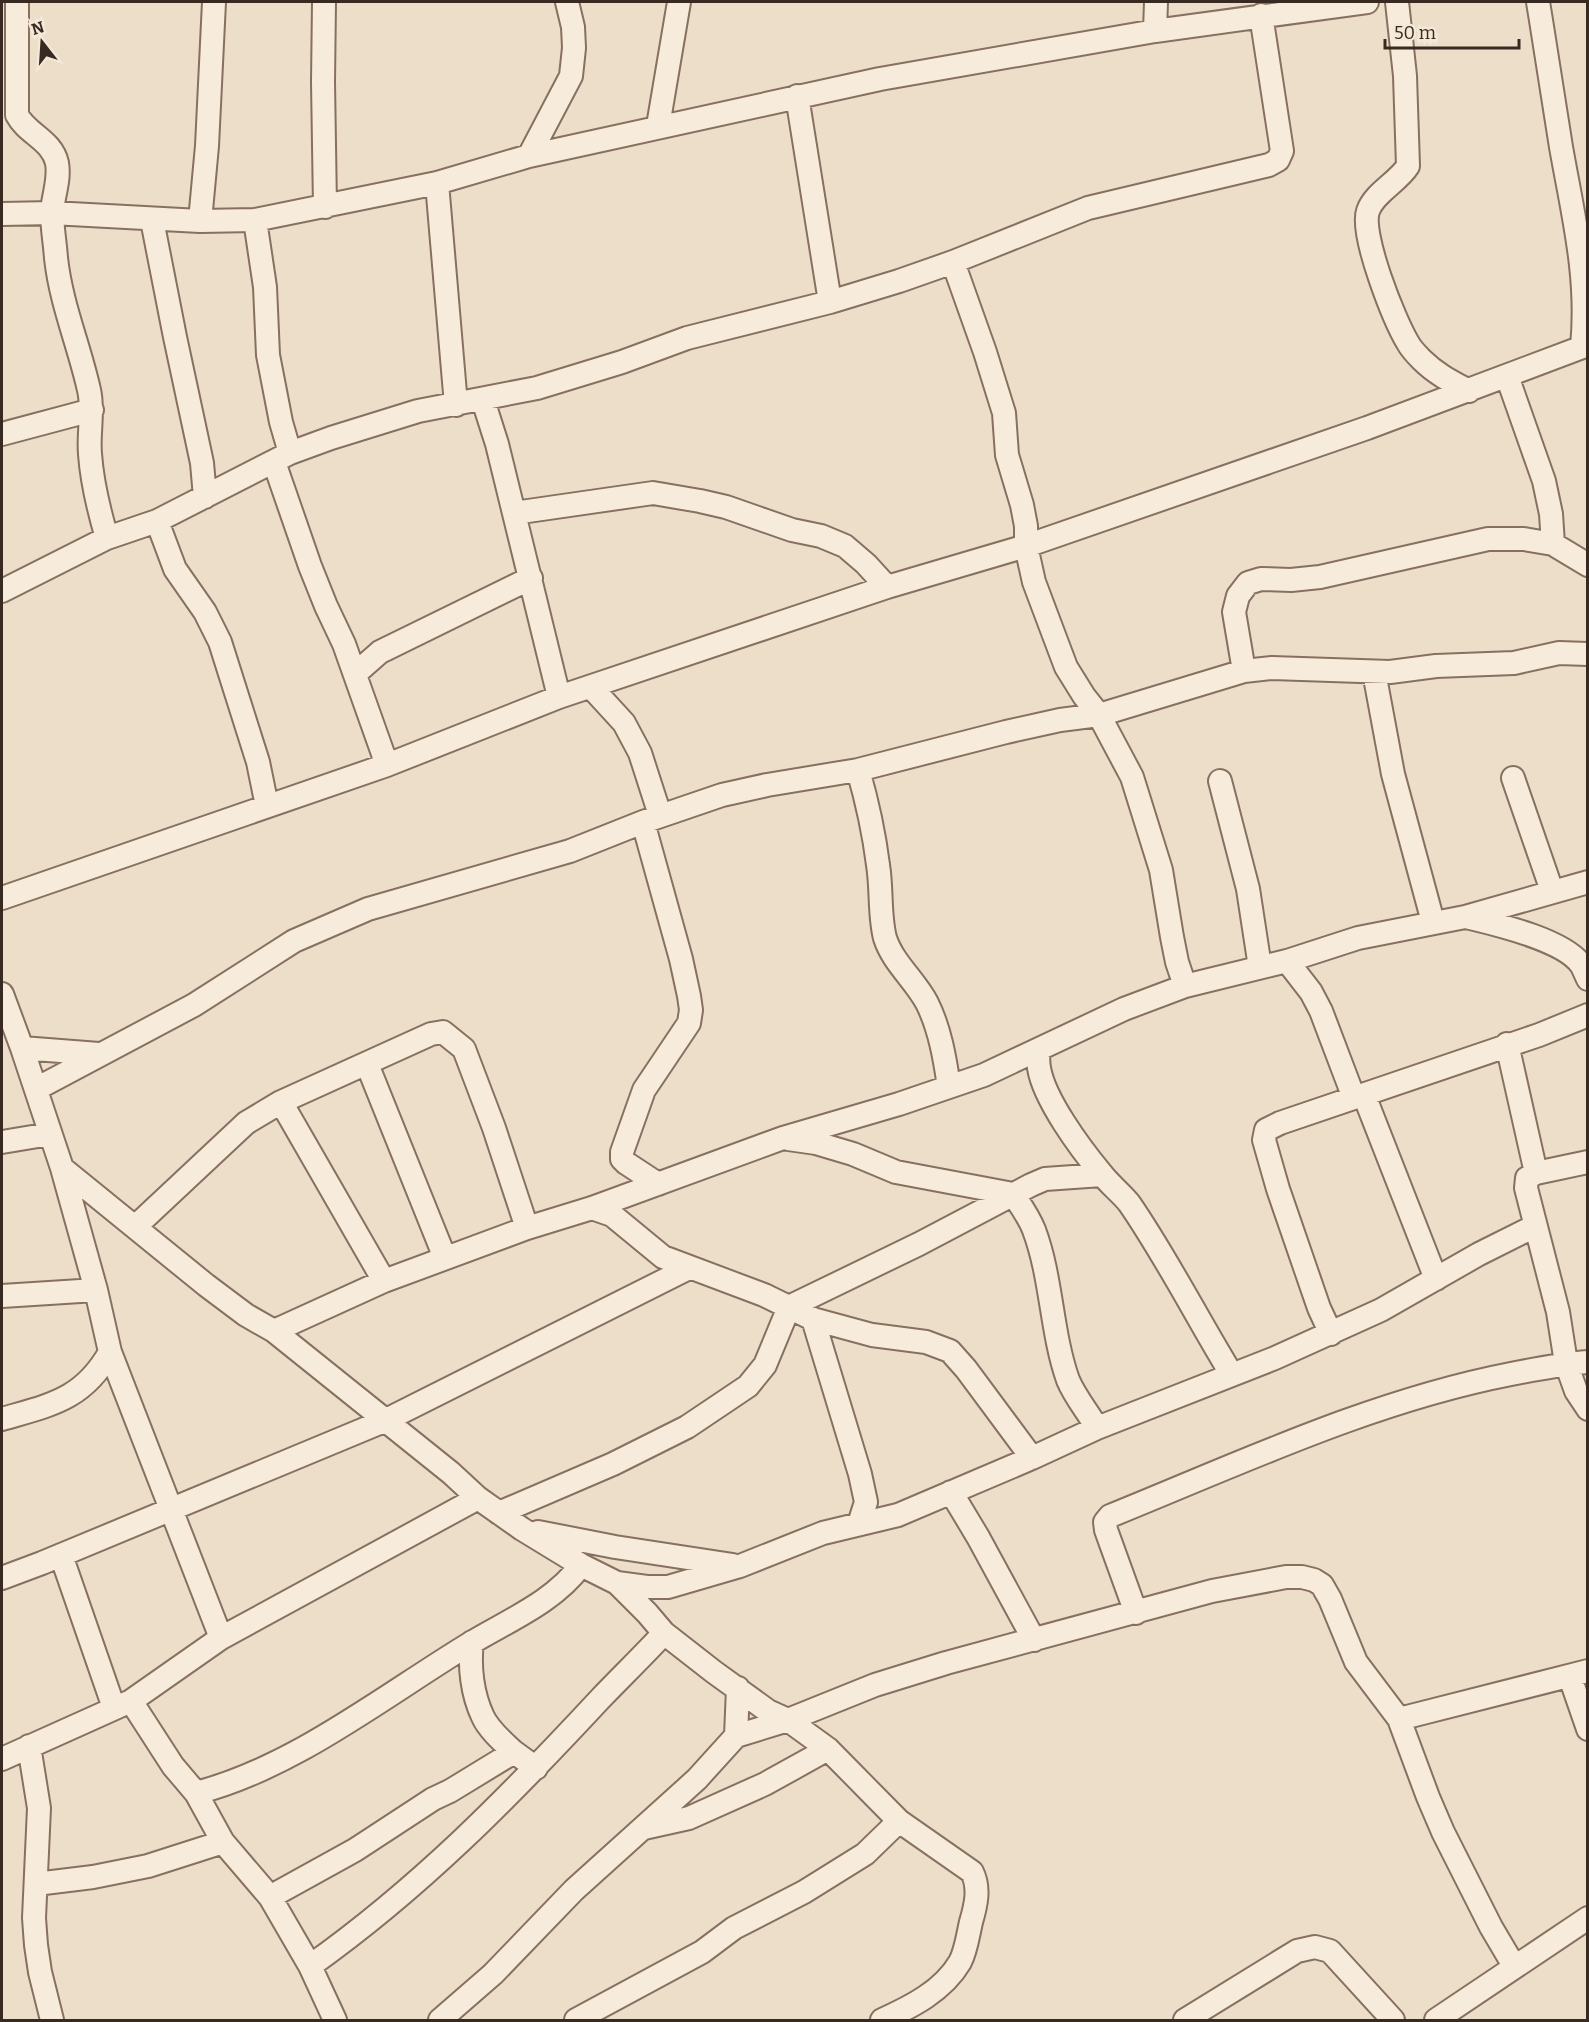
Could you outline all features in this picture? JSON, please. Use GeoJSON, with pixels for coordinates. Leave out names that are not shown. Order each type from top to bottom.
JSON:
{"type":"FeatureCollection","features":[{"type":"Feature","properties":{"kind":"street"},"geometry":{"type":"LineString","coordinates":[[17,2],[17,115],[22,124],[52,150],[57,163],[58,180],[52,213],[56,258],[63,304],[89,391],[92,410],[90,453],[97,500],[107,538]]}},
{"type":"Feature","properties":{"kind":"street"},"geometry":{"type":"LineString","coordinates":[[200,221],[207,146],[214,2]]}},
{"type":"Feature","properties":{"kind":"street"},"geometry":{"type":"LineString","coordinates":[[324,2],[322,82],[325,207]]}},
{"type":"Feature","properties":{"kind":"street"},"geometry":{"type":"LineString","coordinates":[[529,156],[571,76],[573,27],[567,2]]}},
{"type":"Feature","properties":{"kind":"street"},"geometry":{"type":"LineString","coordinates":[[658,126],[679,2]]}},
{"type":"Feature","properties":{"kind":"street"},"geometry":{"type":"LineString","coordinates":[[1155,31],[1156,2]]}},
{"type":"Feature","properties":{"kind":"street"},"geometry":{"type":"LineString","coordinates":[[2,214],[52,213],[152,220],[255,220],[437,183],[529,156],[797,96],[968,63],[1155,31],[1367,2]]}},
{"type":"Feature","properties":{"kind":"street"},"geometry":{"type":"LineString","coordinates":[[1397,2],[1405,76],[1408,166],[1401,177],[1378,196],[1368,210],[1367,224],[1391,309],[1408,344],[1436,373],[1469,391]]}},
{"type":"Feature","properties":{"kind":"street"},"geometry":{"type":"LineString","coordinates":[[2,898],[387,765],[559,698],[887,587],[1026,546],[1469,391],[1585,346],[1579,235],[1538,2]]}},
{"type":"Feature","properties":{"kind":"street"},"geometry":{"type":"LineString","coordinates":[[2,591],[107,538],[157,521],[282,458],[373,424],[418,411],[537,388],[622,362],[687,338],[830,302],[953,262],[1088,207],[1257,169],[1278,160],[1282,151],[1261,15]]}},
{"type":"Feature","properties":{"kind":"street"},"geometry":{"type":"LineString","coordinates":[[797,96],[830,302]]}},
{"type":"Feature","properties":{"kind":"street"},"geometry":{"type":"LineString","coordinates":[[437,183],[456,405]]}},
{"type":"Feature","properties":{"kind":"street"},"geometry":{"type":"LineString","coordinates":[[152,220],[176,346],[201,455],[205,497]]}},
{"type":"Feature","properties":{"kind":"street"},"geometry":{"type":"LineString","coordinates":[[255,220],[265,287],[270,364],[280,422],[282,458],[326,606],[344,644],[387,765]]}},
{"type":"Feature","properties":{"kind":"street"},"geometry":{"type":"LineString","coordinates":[[953,262],[1004,412],[1007,455],[1022,506],[1026,526],[1026,546],[1034,582],[1066,667],[1099,715],[1132,777],[1154,843],[1166,895],[1177,962],[1185,986]]}},
{"type":"Feature","properties":{"kind":"street"},"geometry":{"type":"LineString","coordinates":[[1507,376],[1544,481],[1551,514],[1553,544]]}},
{"type":"Feature","properties":{"kind":"street"},"geometry":{"type":"LineString","coordinates":[[483,400],[497,444],[559,698]]}},
{"type":"Feature","properties":{"kind":"street"},"geometry":{"type":"LineString","coordinates":[[2,435],[92,410]]}},
{"type":"Feature","properties":{"kind":"street"},"geometry":{"type":"LineString","coordinates":[[514,513],[653,493],[700,501],[726,507],[792,530],[821,536],[845,546],[887,587]]}},
{"type":"Feature","properties":{"kind":"street"},"geometry":{"type":"LineString","coordinates":[[157,521],[175,569],[205,612],[220,642],[258,762],[267,806]]}},
{"type":"Feature","properties":{"kind":"street"},"geometry":{"type":"LineString","coordinates":[[1244,671],[1234,612],[1238,596],[1248,583],[1262,579],[1291,580],[1320,577],[1488,539],[1524,539],[1553,544],[1587,565]]}},
{"type":"Feature","properties":{"kind":"street"},"geometry":{"type":"LineString","coordinates":[[355,674],[380,652],[531,578]]}},
{"type":"Feature","properties":{"kind":"street"},"geometry":{"type":"LineString","coordinates":[[36,1089],[99,1054],[149,1031],[294,941],[354,914],[570,851],[651,818],[741,790],[858,770],[1006,732],[1060,720],[1099,715],[1244,671],[1272,668],[1374,672],[1448,665],[1514,663],[1559,653],[1587,654]]}},
{"type":"Feature","properties":{"kind":"street"},"geometry":{"type":"LineString","coordinates":[[1374,672],[1393,774],[1433,922]]}},
{"type":"Feature","properties":{"kind":"street"},"geometry":{"type":"LineString","coordinates":[[591,687],[624,723],[640,753],[651,818],[691,1010],[689,1023],[644,1090],[622,1152],[622,1159],[626,1163],[658,1184]]}},
{"type":"Feature","properties":{"kind":"street"},"geometry":{"type":"LineString","coordinates":[[858,770],[878,864],[883,929],[886,940],[895,959],[927,1003],[936,1024],[949,1088]]}},
{"type":"Feature","properties":{"kind":"street"},"geometry":{"type":"LineString","coordinates":[[1513,778],[1552,891]]}},
{"type":"Feature","properties":{"kind":"street"},"geometry":{"type":"LineString","coordinates":[[1220,781],[1248,889],[1260,967]]}},
{"type":"Feature","properties":{"kind":"street"},"geometry":{"type":"LineString","coordinates":[[274,1331],[384,1281],[527,1227],[592,1208],[783,1138],[949,1088],[991,1072],[1124,1009],[1185,986],[1287,961],[1358,938],[1465,917],[1587,882]]}},
{"type":"Feature","properties":{"kind":"street"},"geometry":{"type":"LineString","coordinates":[[1465,917],[1501,925],[1544,940],[1564,951],[1581,965],[1587,980]]}},
{"type":"Feature","properties":{"kind":"street"},"geometry":{"type":"LineString","coordinates":[[1287,961],[1311,992],[1321,1011],[1436,1279]]}},
{"type":"Feature","properties":{"kind":"street"},"geometry":{"type":"LineString","coordinates":[[2,994],[62,1168],[96,1290],[110,1352],[220,1638]]}},
{"type":"Feature","properties":{"kind":"street"},"geometry":{"type":"LineString","coordinates":[[1331,1334],[1308,1279],[1264,1140],[1266,1131],[1280,1123],[1539,1035],[1587,1016]]}},
{"type":"Feature","properties":{"kind":"street"},"geometry":{"type":"LineString","coordinates":[[136,1227],[246,1123],[281,1102],[431,1034],[443,1032],[464,1049],[495,1128],[527,1227]]}},
{"type":"Feature","properties":{"kind":"street"},"geometry":{"type":"LineString","coordinates":[[1507,1044],[1536,1173]]}},
{"type":"Feature","properties":{"kind":"street"},"geometry":{"type":"LineString","coordinates":[[22,1048],[99,1054]]}},
{"type":"Feature","properties":{"kind":"street"},"geometry":{"type":"LineString","coordinates":[[1039,1050],[1038,1067],[1043,1084],[1069,1132],[1102,1175],[1128,1203],[1183,1290],[1232,1375]]}},
{"type":"Feature","properties":{"kind":"street"},"geometry":{"type":"LineString","coordinates":[[367,1064],[445,1258]]}},
{"type":"Feature","properties":{"kind":"street"},"geometry":{"type":"LineString","coordinates":[[281,1102],[384,1281]]}},
{"type":"Feature","properties":{"kind":"street"},"geometry":{"type":"LineString","coordinates":[[2,1142],[50,1134]]}},
{"type":"Feature","properties":{"kind":"street"},"geometry":{"type":"LineString","coordinates":[[783,1138],[816,1143],[853,1154],[896,1172],[1012,1194],[1034,1229],[1069,1381],[1097,1428]]}},
{"type":"Feature","properties":{"kind":"street"},"geometry":{"type":"LineString","coordinates":[[1587,1162],[1536,1173],[1527,1178],[1526,1188],[1558,1312],[1577,1362],[1576,1391],[1587,1409]]}},
{"type":"Feature","properties":{"kind":"street"},"geometry":{"type":"LineString","coordinates":[[62,1168],[229,1303],[274,1331],[350,1391],[384,1421],[451,1473],[478,1498],[522,1529],[581,1565],[617,1583],[664,1633],[768,1711],[788,1720],[828,1749],[899,1821],[972,1872],[977,1890],[961,1961],[943,1984],[910,2007],[882,2020]]}},
{"type":"Feature","properties":{"kind":"street"},"geometry":{"type":"LineString","coordinates":[[499,1513],[613,1464],[676,1432],[748,1386],[765,1365],[789,1307],[1046,1179],[1102,1175]]}},
{"type":"Feature","properties":{"kind":"street"},"geometry":{"type":"LineString","coordinates":[[592,1208],[612,1215],[663,1257],[764,1295],[813,1319],[872,1335],[926,1342],[950,1351],[1032,1458]]}},
{"type":"Feature","properties":{"kind":"street"},"geometry":{"type":"LineString","coordinates":[[617,1583],[668,1587],[740,1566],[823,1533],[898,1515],[1097,1428],[1331,1334],[1381,1311],[1535,1226]]}},
{"type":"Feature","properties":{"kind":"street"},"geometry":{"type":"LineString","coordinates":[[2,1578],[384,1421],[689,1268]]}},
{"type":"Feature","properties":{"kind":"street"},"geometry":{"type":"LineString","coordinates":[[2,1296],[96,1290]]}},
{"type":"Feature","properties":{"kind":"street"},"geometry":{"type":"LineString","coordinates":[[813,1319],[860,1474],[866,1502],[859,1524]]}},
{"type":"Feature","properties":{"kind":"street"},"geometry":{"type":"LineString","coordinates":[[2,1419],[72,1395],[102,1367],[110,1352]]}},
{"type":"Feature","properties":{"kind":"street"},"geometry":{"type":"LineString","coordinates":[[1136,1613],[1106,1530],[1105,1522],[1110,1516],[1329,1427],[1392,1406],[1460,1384],[1577,1362]]}},
{"type":"Feature","properties":{"kind":"street"},"geometry":{"type":"LineString","coordinates":[[951,1492],[1034,1640]]}},
{"type":"Feature","properties":{"kind":"street"},"geometry":{"type":"LineString","coordinates":[[2,1759],[123,1704],[220,1638],[478,1498]]}},
{"type":"Feature","properties":{"kind":"street"},"geometry":{"type":"LineString","coordinates":[[522,1529],[740,1566]]}},
{"type":"Feature","properties":{"kind":"street"},"geometry":{"type":"LineString","coordinates":[[61,1555],[123,1704],[196,1792],[223,1842],[270,1897],[310,1966],[334,2020]]}},
{"type":"Feature","properties":{"kind":"street"},"geometry":{"type":"LineString","coordinates":[[196,1792],[233,1782],[277,1763],[312,1743],[548,1597],[570,1580],[581,1565]]}},
{"type":"Feature","properties":{"kind":"street"},"geometry":{"type":"LineString","coordinates":[[440,2020],[493,1974],[574,1890],[710,1766],[736,1736],[788,1720],[899,1677],[1191,1597],[1286,1577],[1302,1577],[1322,1585],[1356,1662],[1399,1719],[1443,1832],[1491,1927],[1514,1966]]}},
{"type":"Feature","properties":{"kind":"street"},"geometry":{"type":"LineString","coordinates":[[310,1966],[403,1895],[480,1825],[664,1633]]}},
{"type":"Feature","properties":{"kind":"street"},"geometry":{"type":"LineString","coordinates":[[472,1642],[471,1676],[483,1717],[502,1742],[536,1768]]}},
{"type":"Feature","properties":{"kind":"street"},"geometry":{"type":"LineString","coordinates":[[1399,1719],[1579,1674],[1587,1729]]}},
{"type":"Feature","properties":{"kind":"street"},"geometry":{"type":"LineString","coordinates":[[736,1736],[738,1688]]}},
{"type":"Feature","properties":{"kind":"street"},"geometry":{"type":"LineString","coordinates":[[29,1746],[39,1808],[34,1918],[36,1945],[52,2020]]}},
{"type":"Feature","properties":{"kind":"street"},"geometry":{"type":"LineString","coordinates":[[644,1828],[689,1818],[765,1784],[828,1749]]}},
{"type":"Feature","properties":{"kind":"street"},"geometry":{"type":"LineString","coordinates":[[270,1897],[355,1850],[433,1798],[450,1791],[514,1752]]}},
{"type":"Feature","properties":{"kind":"street"},"geometry":{"type":"LineString","coordinates":[[576,2020],[702,1952],[734,1928],[814,1885],[865,1854],[899,1821]]}},
{"type":"Feature","properties":{"kind":"street"},"geometry":{"type":"LineString","coordinates":[[36,1884],[93,1877],[148,1866],[223,1842]]}},
{"type":"Feature","properties":{"kind":"street"},"geometry":{"type":"LineString","coordinates":[[1436,2020],[1587,1918]]}},
{"type":"Feature","properties":{"kind":"street"},"geometry":{"type":"LineString","coordinates":[[1185,2020],[1297,1950],[1315,1947],[1330,1951],[1393,2020]]}}]}
